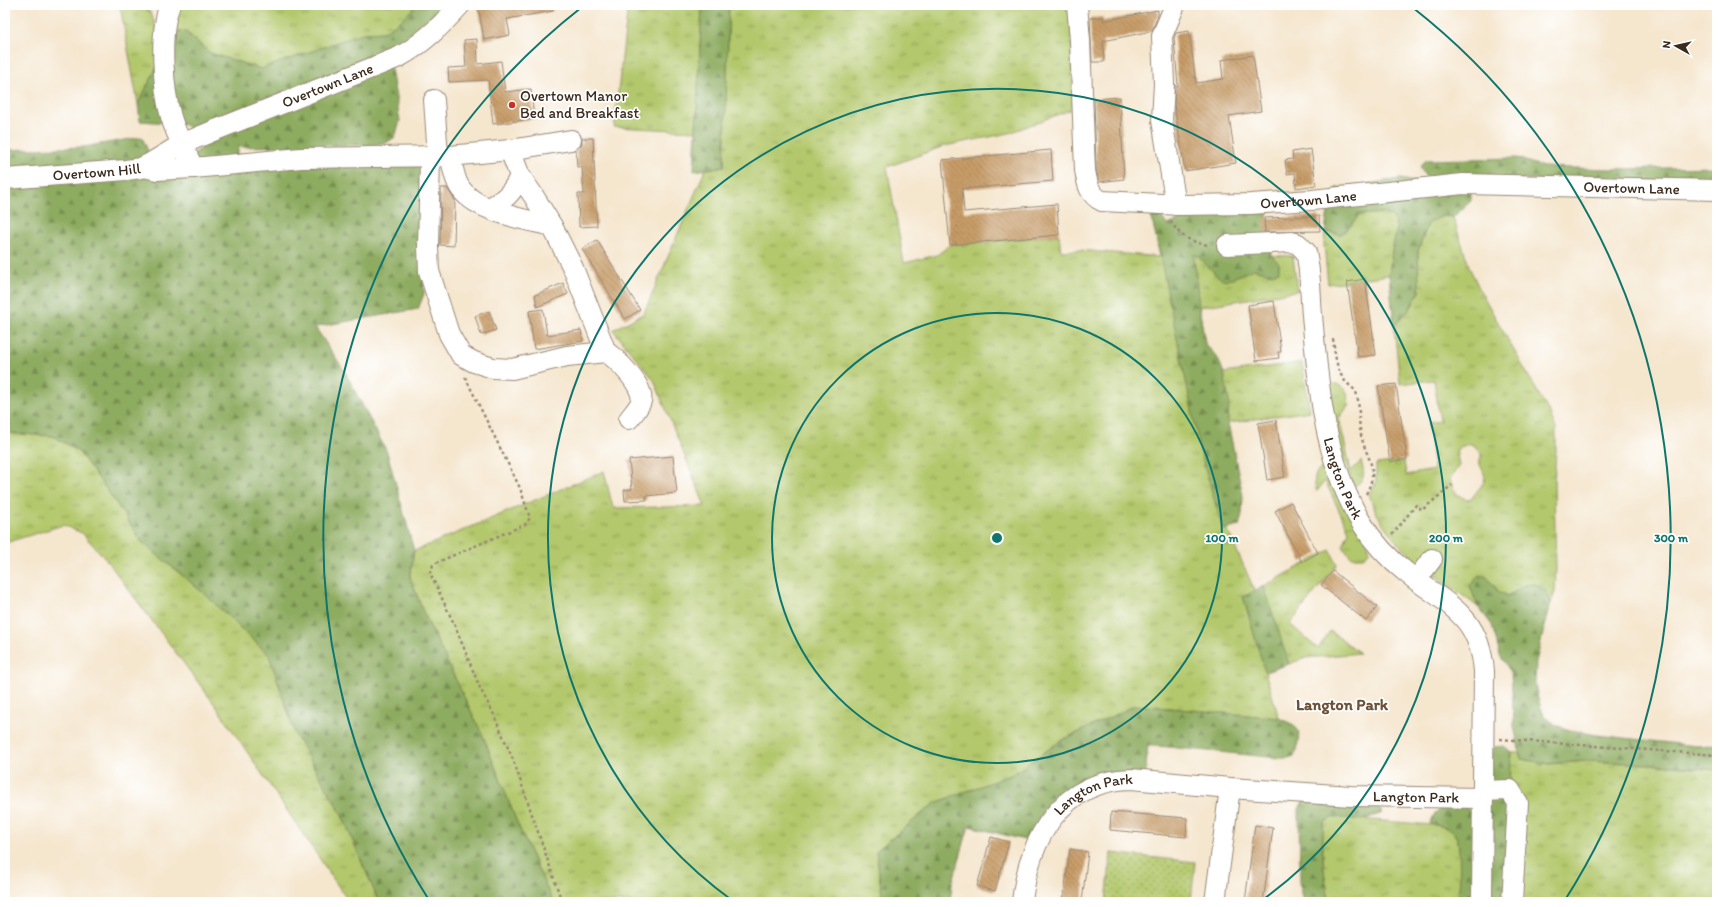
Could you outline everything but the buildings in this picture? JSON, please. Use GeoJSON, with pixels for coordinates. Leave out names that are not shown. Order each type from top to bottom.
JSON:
{"type":"FeatureCollection","features":[{"type":"Feature","properties":{"kind":"street"},"geometry":{"type":"LineString","coordinates":[[170,5],[166,20],[164,47],[167,92],[171,117],[193,168]]}},
{"type":"Feature","properties":{"kind":"street","name":"Overtown Lane"},"geometry":{"type":"LineString","coordinates":[[182,144],[398,57],[411,50],[428,37],[460,5]]}},
{"type":"Feature","properties":{"kind":"street","name":"Overtown Lane"},"geometry":{"type":"LineString","coordinates":[[1077,5],[1080,40],[1085,170],[1088,185],[1096,198],[1102,201],[1170,205],[1269,204],[1464,184],[1717,190]]}},
{"type":"Feature","properties":{"kind":"street"},"geometry":{"type":"LineString","coordinates":[[1170,205],[1162,120],[1164,84],[1162,36],[1175,5]]}},
{"type":"Feature","properties":{"kind":"street"},"geometry":{"type":"LineString","coordinates":[[434,100],[439,156],[428,248],[429,271],[453,344],[464,357],[474,362],[494,368],[512,369],[567,356],[606,352]]}},
{"type":"Feature","properties":{"kind":"street"},"geometry":{"type":"LineString","coordinates":[[144,167],[157,170],[301,158],[439,156],[510,150],[571,140]]}},
{"type":"Feature","properties":{"kind":"street","name":"Overtown Hill"},"geometry":{"type":"LineString","coordinates":[[5,179],[126,170],[144,167],[182,144]]}},
{"type":"Feature","properties":{"kind":"street"},"geometry":{"type":"LineString","coordinates":[[510,150],[520,176],[552,226],[573,268],[606,352],[614,357],[624,368],[641,391],[642,401],[629,419]]}},
{"type":"Feature","properties":{"kind":"street"},"geometry":{"type":"LineString","coordinates":[[439,156],[463,192],[473,201],[514,216],[552,226]]}},
{"type":"Feature","properties":{"kind":"street"},"geometry":{"type":"LineString","coordinates":[[489,208],[507,198],[512,192],[520,176]]}},
{"type":"Feature","properties":{"kind":"street","name":"Langton Park"},"geometry":{"type":"LineString","coordinates":[[1227,244],[1292,242],[1298,244],[1306,252],[1320,388],[1327,432],[1341,481],[1358,517],[1388,557],[1458,611],[1468,621],[1478,642],[1483,658],[1484,671],[1482,902]]}},
{"type":"Feature","properties":{"kind":"street"},"geometry":{"type":"LineString","coordinates":[[1416,580],[1432,559]]}},
{"type":"Feature","properties":{"kind":"street","name":"Langton Park"},"geometry":{"type":"LineString","coordinates":[[1022,902],[1024,885],[1030,863],[1042,832],[1056,812],[1079,793],[1114,779],[1131,779],[1230,788],[1351,796],[1482,794]]}},
{"type":"Feature","properties":{"kind":"street"},"geometry":{"type":"LineString","coordinates":[[1215,902],[1230,788]]}},
{"type":"Feature","properties":{"kind":"street"},"geometry":{"type":"LineString","coordinates":[[1482,794],[1510,790],[1518,803],[1512,902]]}},
{"type":"Feature","properties":{"kind":"path"},"geometry":{"type":"LineString","coordinates":[[1170,205],[1172,224],[1179,233],[1189,240],[1208,244],[1227,244]]}},
{"type":"Feature","properties":{"kind":"path","name":"Langton Park"},"geometry":{"type":"LineString","coordinates":[[1332,334],[1338,368],[1345,380],[1354,388],[1357,396],[1361,436],[1372,469],[1372,482],[1363,498]]}},
{"type":"Feature","properties":{"kind":"path"},"geometry":{"type":"LineString","coordinates":[[464,357],[463,368],[467,382],[520,488],[530,518],[526,524],[438,562],[433,565],[430,573],[514,762],[562,902]]}},
{"type":"Feature","properties":{"kind":"path"},"geometry":{"type":"LineString","coordinates":[[1388,541],[1416,505],[1422,510],[1452,485]]}},
{"type":"Feature","properties":{"kind":"path"},"geometry":{"type":"LineString","coordinates":[[1483,738],[1717,755]]}},
{"type":"Feature","properties":{"kind":"green space"},"geometry":{"type":"Polygon","coordinates":[[[135,5],[143,7],[151,13],[156,27],[159,64],[138,104],[120,6],[135,5]]]}},
{"type":"Feature","properties":{"kind":"green space"},"geometry":{"type":"Polygon","coordinates":[[[174,5],[417,5],[400,21],[384,32],[363,33],[261,69],[210,53],[185,31],[168,44],[174,5]]]}},
{"type":"Feature","properties":{"kind":"green space"},"geometry":{"type":"Polygon","coordinates":[[[417,5],[451,5],[432,25],[388,52],[400,121],[395,137],[386,143],[368,145],[238,147],[238,162],[422,162],[424,294],[418,309],[315,327],[344,370],[387,452],[414,551],[410,577],[424,614],[483,736],[518,825],[553,902],[379,902],[341,813],[296,736],[269,655],[207,596],[142,542],[108,491],[78,451],[53,436],[5,433],[5,150],[83,147],[142,137],[148,151],[147,157],[177,165],[212,141],[183,124],[140,121],[138,104],[175,32],[185,31],[210,53],[261,69],[363,33],[384,32],[400,21],[417,5]]]}},
{"type":"Feature","properties":{"kind":"green space"},"geometry":{"type":"Polygon","coordinates":[[[628,5],[702,5],[696,131],[614,127],[628,5]]]}},
{"type":"Feature","properties":{"kind":"green space"},"geometry":{"type":"Polygon","coordinates":[[[702,5],[729,5],[724,166],[694,171],[702,5]]]}},
{"type":"Feature","properties":{"kind":"green space"},"geometry":{"type":"Polygon","coordinates":[[[729,5],[865,5],[871,7],[886,5],[1071,5],[1073,98],[1070,110],[1009,133],[944,146],[887,167],[904,263],[937,255],[950,245],[1059,235],[1061,251],[1080,250],[1160,257],[1151,213],[1161,216],[1172,234],[1249,255],[1293,256],[1297,291],[1199,307],[1210,375],[1302,362],[1310,411],[1209,426],[1227,529],[1255,591],[1330,550],[1337,564],[1290,624],[1318,649],[1330,631],[1360,653],[1306,658],[1265,672],[1279,718],[1136,705],[1062,740],[1013,774],[935,803],[876,851],[883,902],[553,902],[518,825],[483,736],[424,614],[410,577],[414,551],[604,471],[613,508],[705,506],[654,380],[613,330],[644,313],[705,170],[724,166],[729,5]]]}},
{"type":"Feature","properties":{"kind":"green space"},"geometry":{"type":"Polygon","coordinates":[[[1517,158],[1543,167],[1612,169],[1717,167],[1717,183],[1445,178],[1425,176],[1420,167],[1426,160],[1517,158]]]}},
{"type":"Feature","properties":{"kind":"green space"},"geometry":{"type":"Polygon","coordinates":[[[1401,179],[1454,190],[1471,191],[1471,201],[1453,217],[1441,216],[1428,224],[1418,251],[1419,292],[1410,309],[1394,326],[1389,275],[1397,229],[1393,217],[1384,213],[1360,215],[1342,234],[1325,232],[1329,204],[1336,188],[1401,179]]]}},
{"type":"Feature","properties":{"kind":"green space"},"geometry":{"type":"Polygon","coordinates":[[[1267,211],[1271,255],[1279,263],[1279,271],[1272,274],[1254,269],[1225,281],[1194,254],[1199,307],[1205,344],[1217,357],[1224,373],[1229,402],[1228,423],[1243,496],[1242,514],[1239,526],[1223,530],[1201,454],[1151,213],[1161,216],[1167,225],[1188,217],[1267,211]]]}},
{"type":"Feature","properties":{"kind":"green space"},"geometry":{"type":"Polygon","coordinates":[[[1384,213],[1393,217],[1397,229],[1389,275],[1328,284],[1324,245],[1325,232],[1342,234],[1360,215],[1384,213]]]}},
{"type":"Feature","properties":{"kind":"green space"},"geometry":{"type":"Polygon","coordinates":[[[1441,216],[1453,217],[1470,269],[1481,292],[1550,414],[1556,429],[1554,486],[1556,570],[1555,592],[1551,603],[1546,591],[1525,585],[1508,596],[1499,592],[1486,576],[1470,586],[1478,607],[1430,571],[1400,544],[1376,513],[1369,494],[1376,482],[1376,464],[1404,461],[1406,475],[1434,470],[1428,423],[1440,421],[1434,380],[1400,384],[1394,326],[1410,309],[1419,292],[1418,251],[1428,223],[1441,216]],[[1471,444],[1465,445],[1456,450],[1459,465],[1450,479],[1456,492],[1461,497],[1468,500],[1481,487],[1485,477],[1479,463],[1481,456],[1480,451],[1471,444]]]}},
{"type":"Feature","properties":{"kind":"green space"},"geometry":{"type":"Polygon","coordinates":[[[1333,384],[1339,384],[1347,392],[1349,405],[1339,418],[1351,471],[1361,461],[1363,469],[1363,478],[1354,486],[1335,438],[1329,389],[1333,384]]]}},
{"type":"Feature","properties":{"kind":"green space"},"geometry":{"type":"Polygon","coordinates":[[[5,433],[53,436],[78,451],[108,491],[142,542],[207,596],[269,655],[296,736],[341,813],[379,902],[349,902],[218,709],[105,558],[82,533],[63,525],[5,543],[5,433]]]}},
{"type":"Feature","properties":{"kind":"green space"},"geometry":{"type":"Polygon","coordinates":[[[1324,467],[1328,470],[1369,547],[1369,552],[1363,557],[1351,557],[1343,546],[1349,531],[1325,481],[1317,491],[1315,477],[1318,471],[1324,467]]]}},
{"type":"Feature","properties":{"kind":"green space"},"geometry":{"type":"Polygon","coordinates":[[[1478,576],[1486,576],[1499,592],[1508,596],[1525,585],[1535,584],[1546,591],[1551,603],[1536,662],[1535,683],[1538,699],[1544,716],[1556,725],[1570,730],[1597,735],[1697,746],[1717,743],[1717,770],[1648,764],[1587,761],[1549,764],[1521,759],[1514,726],[1511,672],[1500,656],[1492,625],[1478,607],[1470,586],[1478,576]]]}},
{"type":"Feature","properties":{"kind":"green space"},"geometry":{"type":"Polygon","coordinates":[[[1264,586],[1289,664],[1265,672],[1243,597],[1264,586]]]}},
{"type":"Feature","properties":{"kind":"green space"},"geometry":{"type":"Polygon","coordinates":[[[1136,705],[1279,718],[1294,725],[1299,732],[1297,751],[1294,756],[1279,758],[1148,745],[1145,779],[1095,781],[1029,841],[969,826],[952,884],[950,902],[883,902],[876,851],[935,803],[1013,774],[1062,740],[1136,705]]]}},
{"type":"Feature","properties":{"kind":"green space"},"geometry":{"type":"Polygon","coordinates":[[[1504,746],[1511,752],[1508,902],[1489,902],[1486,764],[1494,747],[1504,746]]]}},
{"type":"Feature","properties":{"kind":"green space"},"geometry":{"type":"Polygon","coordinates":[[[1511,752],[1519,752],[1521,759],[1549,764],[1587,761],[1648,764],[1717,770],[1717,902],[1508,902],[1511,752]]]}},
{"type":"Feature","properties":{"kind":"green space"},"geometry":{"type":"Polygon","coordinates":[[[1306,794],[1370,799],[1383,813],[1362,820],[1334,817],[1324,822],[1323,862],[1330,902],[1304,902],[1300,884],[1299,809],[1306,794]]]}},
{"type":"Feature","properties":{"kind":"green space"},"geometry":{"type":"Polygon","coordinates":[[[1453,800],[1462,801],[1474,817],[1473,902],[1459,902],[1459,847],[1455,834],[1443,827],[1430,824],[1435,813],[1453,800]]]}},
{"type":"Feature","properties":{"kind":"green space"},"geometry":{"type":"Polygon","coordinates":[[[1334,817],[1434,825],[1452,831],[1456,835],[1459,848],[1459,902],[1330,902],[1323,862],[1323,832],[1324,822],[1334,817]]]}},
{"type":"Feature","properties":{"kind":"green space"},"geometry":{"type":"Polygon","coordinates":[[[1111,853],[1195,862],[1191,902],[1106,902],[1111,853]]]}},
{"type":"Feature","properties":{"kind":"place","name":"Overtown Manor Bed and Breakfast"},"geometry":{"type":"Point","coordinates":[512,105]}},
{"type":"Feature","properties":{"kind":"district","name":"Langton Park"},"geometry":{"type":"Point","coordinates":[1342,704]}}]}
